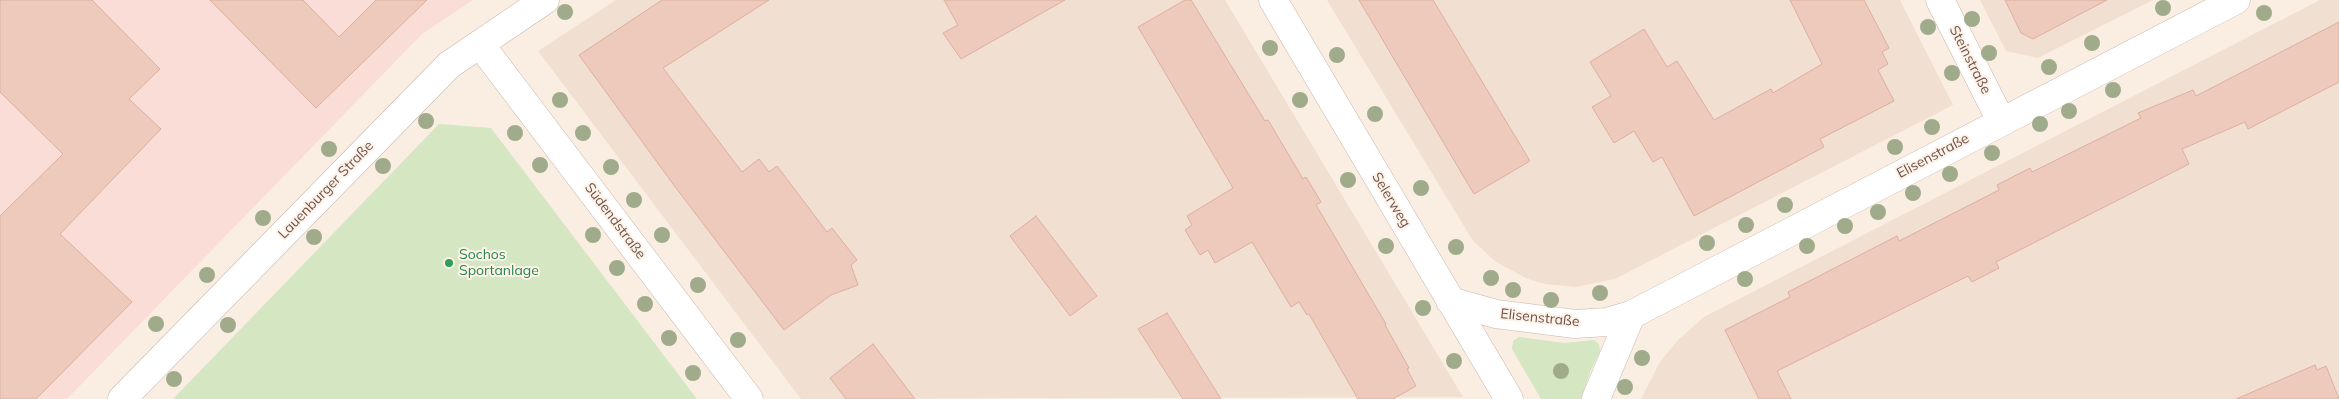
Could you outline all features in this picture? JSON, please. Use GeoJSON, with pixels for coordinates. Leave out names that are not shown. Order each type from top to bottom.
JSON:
{"type":"FeatureCollection","features":[{"type":"Feature","properties":{"kind":"street","name":"Lauenburger Straße"},"geometry":{"type":"LineString","coordinates":[[122,399],[449,65],[545,0]]}},
{"type":"Feature","properties":{"kind":"street","name":"Selerweg"},"geometry":{"type":"LineString","coordinates":[[1273,0],[1509,399]]}},
{"type":"Feature","properties":{"kind":"street","name":"Steinstraße"},"geometry":{"type":"LineString","coordinates":[[1940,0],[2001,121]]}},
{"type":"Feature","properties":{"kind":"street","name":"Elisenstraße"},"geometry":{"type":"LineString","coordinates":[[1450,301],[1496,314],[1575,324],[1607,322],[1631,315],[2236,0]]}},
{"type":"Feature","properties":{"kind":"street","name":"Südendstraße"},"geometry":{"type":"LineString","coordinates":[[480,44],[749,399]]}},
{"type":"Feature","properties":{"kind":"street"},"geometry":{"type":"LineString","coordinates":[[1596,399],[1631,315]]}},
{"type":"Feature","properties":{"kind":"shaded area"},"geometry":{"type":"Polygon","coordinates":[[[0,0],[473,0],[422,34],[67,399],[0,399],[0,0]]]}},
{"type":"Feature","properties":{"kind":"shaded area"},"geometry":{"type":"Polygon","coordinates":[[[616,0],[1225,0],[1463,397],[801,399],[538,51],[616,0]]]}},
{"type":"Feature","properties":{"kind":"shaded area"},"geometry":{"type":"Polygon","coordinates":[[[1327,0],[1900,0],[1953,105],[1615,279],[1576,287],[1545,284],[1528,279],[1496,262],[1473,241],[1327,0]]]}},
{"type":"Feature","properties":{"kind":"shaded area"},"geometry":{"type":"Polygon","coordinates":[[[1980,0],[2153,0],[2038,58],[2006,51],[1980,0]]]}},
{"type":"Feature","properties":{"kind":"shaded area"},"geometry":{"type":"Polygon","coordinates":[[[2320,0],[2339,0],[2339,399],[1641,399],[1660,362],[1678,340],[1704,317],[2320,0]]]}},
{"type":"Feature","properties":{"kind":"green space","name":"Sochos Sportanlage"},"geometry":{"type":"Polygon","coordinates":[[[439,124],[491,128],[697,399],[173,399],[439,124]]]}},
{"type":"Feature","properties":{"kind":"green space"},"geometry":{"type":"Polygon","coordinates":[[[1519,337],[1564,343],[1594,340],[1599,344],[1600,352],[1591,370],[1581,399],[1541,399],[1512,349],[1513,341],[1519,337]]]}},
{"type":"Feature","properties":{"kind":"building"},"geometry":{"type":"Polygon","coordinates":[[[0,0],[92,0],[160,69],[129,99],[161,129],[60,234],[132,302],[36,399],[0,399],[0,216],[63,154],[0,92],[0,0]]]}},
{"type":"Feature","properties":{"kind":"building"},"geometry":{"type":"Polygon","coordinates":[[[210,0],[303,0],[339,37],[376,0],[427,0],[316,108],[210,0]]]}},
{"type":"Feature","properties":{"kind":"building"},"geometry":{"type":"Polygon","coordinates":[[[662,0],[769,0],[663,68],[742,172],[759,159],[769,172],[777,166],[827,232],[832,228],[857,260],[851,265],[858,285],[831,295],[784,330],[673,184],[579,55],[662,0]]]}},
{"type":"Feature","properties":{"kind":"building"},"geometry":{"type":"Polygon","coordinates":[[[944,0],[1065,0],[961,59],[943,33],[958,25],[944,0]]]}},
{"type":"Feature","properties":{"kind":"building"},"geometry":{"type":"Polygon","coordinates":[[[1185,0],[1191,0],[1265,121],[1268,120],[1303,179],[1306,177],[1321,202],[1316,205],[1386,324],[1409,368],[1407,369],[1416,386],[1393,399],[1358,399],[1309,314],[1307,315],[1299,302],[1291,307],[1252,242],[1215,263],[1208,250],[1200,255],[1185,230],[1192,225],[1187,216],[1233,188],[1138,27],[1185,0]]]}},
{"type":"Feature","properties":{"kind":"building"},"geometry":{"type":"Polygon","coordinates":[[[1359,0],[1433,0],[1530,161],[1474,194],[1359,0]]]}},
{"type":"Feature","properties":{"kind":"building"},"geometry":{"type":"Polygon","coordinates":[[[1790,0],[1864,0],[1889,48],[1882,52],[1888,64],[1878,70],[1894,101],[1820,139],[1824,147],[1694,216],[1662,157],[1653,162],[1634,131],[1614,143],[1592,107],[1611,96],[1590,62],[1644,29],[1667,67],[1677,61],[1714,120],[1771,89],[1773,93],[1822,64],[1790,0]]]}},
{"type":"Feature","properties":{"kind":"building"},"geometry":{"type":"Polygon","coordinates":[[[2005,0],[2107,0],[2033,39],[2021,33],[2005,0]]]}},
{"type":"Feature","properties":{"kind":"building"},"geometry":{"type":"Polygon","coordinates":[[[2339,22],[2339,82],[2248,129],[2245,122],[2182,149],[2189,164],[1996,262],[1999,268],[1972,282],[1968,276],[1777,371],[1791,399],[1759,399],[1725,330],[1790,297],[1788,292],[1897,236],[1899,241],[1999,190],[1997,185],[2030,168],[2032,172],[2141,118],[2138,113],[2193,90],[2196,96],[2339,22]]]}},
{"type":"Feature","properties":{"kind":"building"},"geometry":{"type":"Polygon","coordinates":[[[1036,216],[1097,296],[1070,316],[1010,236],[1036,216]]]}},
{"type":"Feature","properties":{"kind":"building"},"geometry":{"type":"Polygon","coordinates":[[[1167,313],[1221,399],[1183,399],[1138,329],[1167,313]]]}},
{"type":"Feature","properties":{"kind":"building"},"geometry":{"type":"Polygon","coordinates":[[[873,344],[915,399],[846,399],[830,378],[873,344]]]}},
{"type":"Feature","properties":{"kind":"building"},"geometry":{"type":"Polygon","coordinates":[[[2315,365],[2317,370],[2326,366],[2339,399],[2236,399],[2315,365]]]}},
{"type":"Feature","properties":{"kind":"place","name":"Sochos Sportanlage"},"geometry":{"type":"Point","coordinates":[449,263]}}]}
